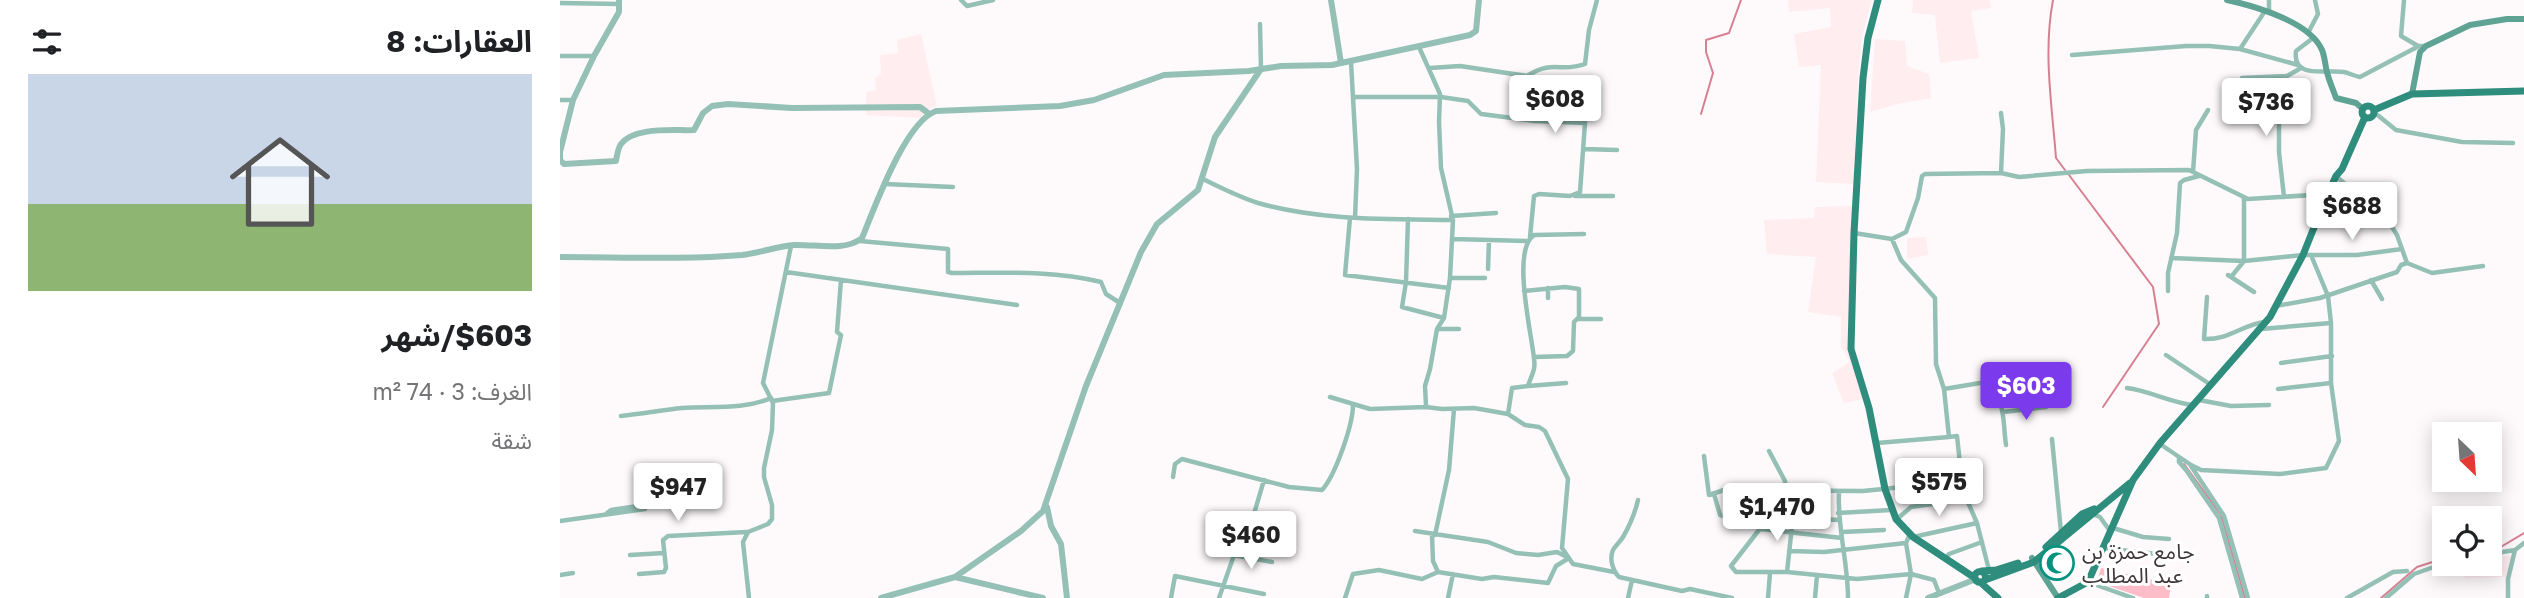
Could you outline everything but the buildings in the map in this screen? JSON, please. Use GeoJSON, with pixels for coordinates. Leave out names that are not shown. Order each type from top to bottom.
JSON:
{"type":"FeatureCollection","features":[{"type":"Feature","properties":{"kind":"main road"},"geometry":{"type":"LineString","coordinates":[[1878,0],[1868,38],[1854,233],[1850,339],[1877,443],[1885,489],[1896,520],[1911,536],[1945,559],[1981,577],[1998,598]]}},
{"type":"Feature","properties":{"kind":"main road"},"geometry":{"type":"LineString","coordinates":[[2227,0],[2289,21],[2310,36],[2323,51],[2336,98],[2356,103],[2364,113]]}},
{"type":"Feature","properties":{"kind":"main road"},"geometry":{"type":"LineString","coordinates":[[2412,94],[2422,46],[2470,25],[2524,19]]}},
{"type":"Feature","properties":{"kind":"main road"},"geometry":{"type":"LineString","coordinates":[[1981,577],[2033,560],[2119,494],[2263,325],[2307,255],[2328,194],[2342,169],[2369,105],[2374,111],[2412,94],[2524,91]]}},
{"type":"Feature","properties":{"kind":"main road"},"geometry":{"type":"LineString","coordinates":[[2033,560],[2058,598],[2088,582],[2133,480]]}},
{"type":"Feature","properties":{"kind":"main road"},"geometry":{"type":"LineString","coordinates":[[2033,560],[2082,514],[2101,506]]}},
{"type":"Feature","properties":{"kind":"street"},"geometry":{"type":"LineString","coordinates":[[961,0],[967,6],[993,0]]}},
{"type":"Feature","properties":{"kind":"street"},"geometry":{"type":"LineString","coordinates":[[1333,0],[1342,52],[1341,63]]}},
{"type":"Feature","properties":{"kind":"street"},"geometry":{"type":"LineString","coordinates":[[859,240],[895,160],[928,113],[1060,106],[1094,100],[1164,75],[1351,62],[1392,50],[1419,47],[1474,34],[1479,0]]}},
{"type":"Feature","properties":{"kind":"street"},"geometry":{"type":"LineString","coordinates":[[1528,79],[1540,68],[1556,65],[1571,69],[1585,64],[1589,30],[1597,0]]}},
{"type":"Feature","properties":{"kind":"street"},"geometry":{"type":"LineString","coordinates":[[2239,50],[2267,12],[2269,0]]}},
{"type":"Feature","properties":{"kind":"street"},"geometry":{"type":"LineString","coordinates":[[2299,66],[2296,51],[2310,36],[2318,15],[2315,0]]}},
{"type":"Feature","properties":{"kind":"street"},"geometry":{"type":"LineString","coordinates":[[2404,0],[2402,36],[2422,46]]}},
{"type":"Feature","properties":{"kind":"street"},"geometry":{"type":"LineString","coordinates":[[560,3],[619,2],[619,12],[614,23],[594,56],[573,100],[560,152],[560,160],[564,164],[616,161],[619,146],[628,138],[661,130],[694,130],[704,113],[712,106],[920,107],[928,113]]}},
{"type":"Feature","properties":{"kind":"street"},"geometry":{"type":"LineString","coordinates":[[881,598],[955,577],[1039,516],[1046,505],[1068,436],[1140,252],[1157,224],[1193,196],[1203,179],[1215,137],[1261,69],[1260,24]]}},
{"type":"Feature","properties":{"kind":"street"},"geometry":{"type":"LineString","coordinates":[[2072,55],[2186,46],[2239,50],[2299,66],[2307,71],[2343,72],[2360,77],[2422,46]]}},
{"type":"Feature","properties":{"kind":"street"},"geometry":{"type":"LineString","coordinates":[[1419,47],[1441,97],[1441,168],[1452,218],[1453,239],[1444,318],[1437,329],[1425,386],[1426,407]]}},
{"type":"Feature","properties":{"kind":"street"},"geometry":{"type":"LineString","coordinates":[[560,56],[594,56]]}},
{"type":"Feature","properties":{"kind":"street"},"geometry":{"type":"LineString","coordinates":[[1351,62],[1357,169],[1345,275],[1449,288]]}},
{"type":"Feature","properties":{"kind":"street"},"geometry":{"type":"LineString","coordinates":[[1430,68],[1460,66],[1528,79],[1576,83],[1577,94],[1585,95],[1585,123],[1581,189],[1575,195]]}},
{"type":"Feature","properties":{"kind":"street"},"geometry":{"type":"LineString","coordinates":[[2242,78],[2279,78],[2287,76],[2299,66]]}},
{"type":"Feature","properties":{"kind":"street"},"geometry":{"type":"LineString","coordinates":[[2279,78],[2279,152],[2284,197]]}},
{"type":"Feature","properties":{"kind":"street"},"geometry":{"type":"LineString","coordinates":[[1528,79],[1535,121]]}},
{"type":"Feature","properties":{"kind":"street"},"geometry":{"type":"LineString","coordinates":[[1354,97],[1441,97],[1468,101],[1481,114],[1535,121],[1585,123]]}},
{"type":"Feature","properties":{"kind":"street"},"geometry":{"type":"LineString","coordinates":[[560,100],[573,100]]}},
{"type":"Feature","properties":{"kind":"street"},"geometry":{"type":"LineString","coordinates":[[2193,172],[2196,130],[2208,110]]}},
{"type":"Feature","properties":{"kind":"street"},"geometry":{"type":"LineString","coordinates":[[2374,111],[2396,130],[2462,142],[2513,143]]}},
{"type":"Feature","properties":{"kind":"street"},"geometry":{"type":"LineString","coordinates":[[2001,113],[2001,173]]}},
{"type":"Feature","properties":{"kind":"street"},"geometry":{"type":"LineString","coordinates":[[1584,149],[1617,150]]}},
{"type":"Feature","properties":{"kind":"street"},"geometry":{"type":"LineString","coordinates":[[1854,233],[1892,239],[1906,232],[1925,174],[2001,173],[2019,177],[2087,171],[2189,170],[2248,199],[2328,194]]}},
{"type":"Feature","properties":{"kind":"street"},"geometry":{"type":"LineString","coordinates":[[2168,291],[2168,273],[2177,233],[2180,183],[2200,176]]}},
{"type":"Feature","properties":{"kind":"street"},"geometry":{"type":"LineString","coordinates":[[2336,176],[2390,224],[2407,262],[2431,273],[2483,266]]}},
{"type":"Feature","properties":{"kind":"street"},"geometry":{"type":"LineString","coordinates":[[1203,179],[1256,202],[1352,218],[1452,218],[1496,213]]}},
{"type":"Feature","properties":{"kind":"street"},"geometry":{"type":"LineString","coordinates":[[885,184],[953,187]]}},
{"type":"Feature","properties":{"kind":"street"},"geometry":{"type":"LineString","coordinates":[[1528,386],[1533,374],[1534,356],[1524,291],[1523,263],[1534,196],[1613,196]]}},
{"type":"Feature","properties":{"kind":"street"},"geometry":{"type":"LineString","coordinates":[[2244,197],[2244,261],[2230,276],[2254,292]]}},
{"type":"Feature","properties":{"kind":"street"},"geometry":{"type":"LineString","coordinates":[[1408,219],[1406,282],[1402,307],[1444,318]]}},
{"type":"Feature","properties":{"kind":"street"},"geometry":{"type":"LineString","coordinates":[[1453,239],[1529,239],[1534,235],[1584,234]]}},
{"type":"Feature","properties":{"kind":"street"},"geometry":{"type":"LineString","coordinates":[[1892,239],[1901,260],[1935,298],[1938,344],[1936,363],[1944,389],[1949,437]]}},
{"type":"Feature","properties":{"kind":"street"},"geometry":{"type":"LineString","coordinates":[[560,257],[742,255],[791,245],[843,245],[859,240],[948,248],[948,272],[952,273],[1078,276],[1101,282],[1106,294],[1120,303]]}},
{"type":"Feature","properties":{"kind":"street"},"geometry":{"type":"LineString","coordinates":[[1488,269],[1489,240]]}},
{"type":"Feature","properties":{"kind":"street"},"geometry":{"type":"LineString","coordinates":[[639,574],[664,572],[663,540],[668,536],[748,532],[768,524],[772,519],[772,505],[764,468],[772,430],[772,400],[763,383],[791,245]]}},
{"type":"Feature","properties":{"kind":"street"},"geometry":{"type":"LineString","coordinates":[[2171,258],[2244,261],[2307,255],[2357,255],[2402,249]]}},
{"type":"Feature","properties":{"kind":"street"},"geometry":{"type":"LineString","coordinates":[[2160,443],[2191,466],[2202,470],[2280,474],[2326,468],[2339,441],[2331,383],[2331,323],[2328,296],[2307,255]]}},
{"type":"Feature","properties":{"kind":"street"},"geometry":{"type":"LineString","coordinates":[[2276,306],[2328,296],[2397,272],[2401,265],[2407,262]]}},
{"type":"Feature","properties":{"kind":"street"},"geometry":{"type":"LineString","coordinates":[[786,272],[1017,305]]}},
{"type":"Feature","properties":{"kind":"street"},"geometry":{"type":"LineString","coordinates":[[1450,278],[1485,278]]}},
{"type":"Feature","properties":{"kind":"street"},"geometry":{"type":"LineString","coordinates":[[621,416],[656,410],[718,408],[829,393],[841,335],[837,332],[841,279]]}},
{"type":"Feature","properties":{"kind":"street"},"geometry":{"type":"LineString","coordinates":[[2371,280],[2382,299]]}},
{"type":"Feature","properties":{"kind":"street"},"geometry":{"type":"LineString","coordinates":[[1524,291],[1565,287],[1579,289],[1573,351],[1567,356],[1534,356]]}},
{"type":"Feature","properties":{"kind":"street"},"geometry":{"type":"LineString","coordinates":[[1548,288],[1548,298]]}},
{"type":"Feature","properties":{"kind":"street"},"geometry":{"type":"LineString","coordinates":[[2207,297],[2204,339],[2224,338],[2258,323],[2331,323]]}},
{"type":"Feature","properties":{"kind":"street"},"geometry":{"type":"LineString","coordinates":[[1576,319],[1601,319]]}},
{"type":"Feature","properties":{"kind":"street"},"geometry":{"type":"LineString","coordinates":[[1437,329],[1459,329]]}},
{"type":"Feature","properties":{"kind":"street"},"geometry":{"type":"LineString","coordinates":[[2166,355],[2212,385]]}},
{"type":"Feature","properties":{"kind":"street"},"geometry":{"type":"LineString","coordinates":[[2281,363],[2332,356]]}},
{"type":"Feature","properties":{"kind":"street"},"geometry":{"type":"LineString","coordinates":[[1944,389],[2010,378]]}},
{"type":"Feature","properties":{"kind":"street"},"geometry":{"type":"LineString","coordinates":[[1985,382],[1999,396],[2006,445]]}},
{"type":"Feature","properties":{"kind":"street"},"geometry":{"type":"LineString","coordinates":[[1508,414],[1512,388],[1566,383]]}},
{"type":"Feature","properties":{"kind":"street"},"geometry":{"type":"LineString","coordinates":[[2278,389],[2331,383]]}},
{"type":"Feature","properties":{"kind":"street"},"geometry":{"type":"LineString","coordinates":[[2127,388],[2148,391],[2180,404],[2269,405]]}},
{"type":"Feature","properties":{"kind":"street"},"geometry":{"type":"LineString","coordinates":[[1330,397],[1370,409],[1474,408],[1508,414],[1525,425],[1539,427],[1545,431],[1568,478],[1562,548],[1573,564],[1614,572]]}},
{"type":"Feature","properties":{"kind":"street"},"geometry":{"type":"LineString","coordinates":[[1173,477],[1175,464],[1182,459],[1289,486],[1322,490],[1329,482],[1353,420],[1353,405]]}},
{"type":"Feature","properties":{"kind":"street"},"geometry":{"type":"LineString","coordinates":[[2003,412],[2046,407]]}},
{"type":"Feature","properties":{"kind":"street"},"geometry":{"type":"LineString","coordinates":[[1438,572],[1433,561],[1434,535],[1449,470],[1454,409]]}},
{"type":"Feature","properties":{"kind":"street"},"geometry":{"type":"LineString","coordinates":[[1769,517],[1731,566],[1736,572],[1787,572],[1857,579],[1911,574],[1934,580],[1933,596],[1981,577],[1982,542],[1962,481],[1957,436],[1877,443]]}},
{"type":"Feature","properties":{"kind":"street"},"geometry":{"type":"LineString","coordinates":[[2052,439],[2061,533]]}},
{"type":"Feature","properties":{"kind":"street"},"geometry":{"type":"LineString","coordinates":[[1769,451],[1781,471],[1791,517],[1787,572]]}},
{"type":"Feature","properties":{"kind":"street"},"geometry":{"type":"LineString","coordinates":[[1703,456],[1708,493],[1714,494],[1724,490],[1839,492],[1962,481]]}},
{"type":"Feature","properties":{"kind":"street"},"geometry":{"type":"LineString","coordinates":[[2179,457],[2179,462],[2219,518],[2245,598]]}},
{"type":"Feature","properties":{"kind":"street"},"geometry":{"type":"LineString","coordinates":[[2191,466],[2224,516],[2245,598]]}},
{"type":"Feature","properties":{"kind":"street"},"geometry":{"type":"LineString","coordinates":[[1219,598],[1241,538],[1251,524],[1264,480]]}},
{"type":"Feature","properties":{"kind":"street"},"geometry":{"type":"LineString","coordinates":[[1839,492],[1838,513],[1848,578],[1848,598]]}},
{"type":"Feature","properties":{"kind":"street"},"geometry":{"type":"LineString","coordinates":[[1714,494],[1720,514],[1725,517],[1762,514],[1769,517],[1839,520]]}},
{"type":"Feature","properties":{"kind":"street"},"geometry":{"type":"LineString","coordinates":[[1896,520],[1911,507],[1967,499]]}},
{"type":"Feature","properties":{"kind":"street"},"geometry":{"type":"LineString","coordinates":[[1638,500],[1633,518],[1613,550],[1611,561],[1614,572],[1619,577],[1682,592],[1690,589],[1732,598]]}},
{"type":"Feature","properties":{"kind":"street"},"geometry":{"type":"LineString","coordinates":[[607,514],[611,510],[651,505]]}},
{"type":"Feature","properties":{"kind":"street"},"geometry":{"type":"LineString","coordinates":[[1046,505],[1049,520],[1061,544],[1067,598]]}},
{"type":"Feature","properties":{"kind":"street"},"geometry":{"type":"LineString","coordinates":[[560,521],[645,509]]}},
{"type":"Feature","properties":{"kind":"street"},"geometry":{"type":"LineString","coordinates":[[1838,513],[1891,510]]}},
{"type":"Feature","properties":{"kind":"street"},"geometry":{"type":"LineString","coordinates":[[2091,514],[2100,517],[2111,529],[2143,537],[2169,539]]}},
{"type":"Feature","properties":{"kind":"street"},"geometry":{"type":"LineString","coordinates":[[1906,598],[1911,574],[1906,543],[1911,536],[1977,523]]}},
{"type":"Feature","properties":{"kind":"street"},"geometry":{"type":"LineString","coordinates":[[1760,529],[1842,535],[1884,530]]}},
{"type":"Feature","properties":{"kind":"street"},"geometry":{"type":"LineString","coordinates":[[1415,531],[1488,542],[1516,553],[1538,555],[1557,552],[1569,558]]}},
{"type":"Feature","properties":{"kind":"street"},"geometry":{"type":"LineString","coordinates":[[748,532],[743,541],[749,598]]}},
{"type":"Feature","properties":{"kind":"street"},"geometry":{"type":"LineString","coordinates":[[1945,559],[1948,554],[1982,542]]}},
{"type":"Feature","properties":{"kind":"street"},"geometry":{"type":"LineString","coordinates":[[1789,551],[1843,551],[1906,543]]}},
{"type":"Feature","properties":{"kind":"street"},"geometry":{"type":"LineString","coordinates":[[2502,552],[2515,550],[2524,543]]}},
{"type":"Feature","properties":{"kind":"street"},"geometry":{"type":"LineString","coordinates":[[2103,548],[2157,554]]}},
{"type":"Feature","properties":{"kind":"street"},"geometry":{"type":"LineString","coordinates":[[2508,598],[2508,579],[2515,550]]}},
{"type":"Feature","properties":{"kind":"street"},"geometry":{"type":"LineString","coordinates":[[630,555],[664,553]]}},
{"type":"Feature","properties":{"kind":"street"},"geometry":{"type":"LineString","coordinates":[[1234,555],[1272,562]]}},
{"type":"Feature","properties":{"kind":"street"},"geometry":{"type":"LineString","coordinates":[[1345,598],[1353,574],[1379,570],[1422,579],[1438,572],[1482,579],[1494,577],[1548,583],[1556,566],[1569,558]]}},
{"type":"Feature","properties":{"kind":"street"},"geometry":{"type":"LineString","coordinates":[[2388,597],[2414,574],[2432,568]]}},
{"type":"Feature","properties":{"kind":"street"},"geometry":{"type":"LineString","coordinates":[[2347,598],[2393,572],[2407,571]]}},
{"type":"Feature","properties":{"kind":"street"},"geometry":{"type":"LineString","coordinates":[[560,575],[573,573]]}},
{"type":"Feature","properties":{"kind":"street"},"geometry":{"type":"LineString","coordinates":[[1768,598],[1770,573]]}},
{"type":"Feature","properties":{"kind":"street"},"geometry":{"type":"LineString","coordinates":[[1448,598],[1453,574]]}},
{"type":"Feature","properties":{"kind":"street"},"geometry":{"type":"LineString","coordinates":[[1815,598],[1817,575]]}},
{"type":"Feature","properties":{"kind":"street"},"geometry":{"type":"LineString","coordinates":[[1171,598],[1175,576],[1264,594]]}},
{"type":"Feature","properties":{"kind":"street"},"geometry":{"type":"LineString","coordinates":[[955,577],[1043,598]]}},
{"type":"Feature","properties":{"kind":"street"},"geometry":{"type":"LineString","coordinates":[[1628,598],[1632,580]]}},
{"type":"Feature","properties":{"kind":"street"},"geometry":{"type":"LineString","coordinates":[[2088,582],[2133,598]]}},
{"type":"Feature","properties":{"kind":"shaded area"},"geometry":{"type":"Polygon","coordinates":[[[1788,0],[1872,0],[1862,37],[1854,184],[1816,182],[1821,65],[1799,67],[1794,34],[1831,27],[1830,8],[1789,12],[1788,0]]]}},
{"type":"Feature","properties":{"kind":"shaded area"},"geometry":{"type":"Polygon","coordinates":[[[1913,0],[1990,0],[1991,8],[1971,11],[1979,58],[1940,63],[1935,15],[1912,13],[1913,0]]]}},
{"type":"Feature","properties":{"kind":"shaded area"},"geometry":{"type":"Polygon","coordinates":[[[921,34],[937,106],[926,110],[920,118],[866,115],[866,92],[876,90],[875,78],[881,74],[880,55],[898,53],[897,40],[921,34]]]}},
{"type":"Feature","properties":{"kind":"shaded area"},"geometry":{"type":"Polygon","coordinates":[[[1875,39],[1905,41],[1907,66],[1929,74],[1931,98],[1870,112],[1875,39]]]}},
{"type":"Feature","properties":{"kind":"shaded area"},"geometry":{"type":"Polygon","coordinates":[[[1853,206],[1848,344],[1863,399],[1844,403],[1832,373],[1850,362],[1841,347],[1841,317],[1808,312],[1816,257],[1767,254],[1764,220],[1814,218],[1815,207],[1853,206]]]}},
{"type":"Feature","properties":{"kind":"shaded area"},"geometry":{"type":"Polygon","coordinates":[[[1926,237],[1928,255],[1907,259],[1907,238],[1926,237]]]}},
{"type":"Feature","properties":{"kind":"shaded area"},"geometry":{"type":"Polygon","coordinates":[[[2508,555],[2511,558],[2506,577],[2465,578],[2502,576],[2502,556],[2508,555]]]}},
{"type":"Feature","properties":{"kind":"shaded area"},"geometry":{"type":"Polygon","coordinates":[[[2101,568],[2171,584],[2169,598],[2144,598],[2097,582],[2101,568]]]}},
{"type":"Feature","properties":{"kind":"waterway"},"geometry":{"type":"LineString","coordinates":[[1701,114],[1713,73],[1706,52],[1706,40],[1729,33],[1741,0]]}},
{"type":"Feature","properties":{"kind":"waterway"},"geometry":{"type":"LineString","coordinates":[[2053,0],[2049,79],[2056,158],[2065,170]]}},
{"type":"Feature","properties":{"kind":"waterway"},"geometry":{"type":"LineString","coordinates":[[2069,175],[2153,287],[2159,324],[2103,407]]}},
{"type":"Feature","properties":{"kind":"waterway"},"geometry":{"type":"LineString","coordinates":[[2184,464],[2221,515],[2245,598]]}},
{"type":"Feature","properties":{"kind":"waterway"},"geometry":{"type":"LineString","coordinates":[[2502,546],[2524,533]]}},
{"type":"Feature","properties":{"kind":"waterway"},"geometry":{"type":"LineString","coordinates":[[2381,598],[2417,567],[2432,562]]}},
{"type":"Feature","properties":{"kind":"place","name":"جامع حمزة بن عبد المطلب"},"geometry":{"type":"Point","coordinates":[2057,563]}}]}
